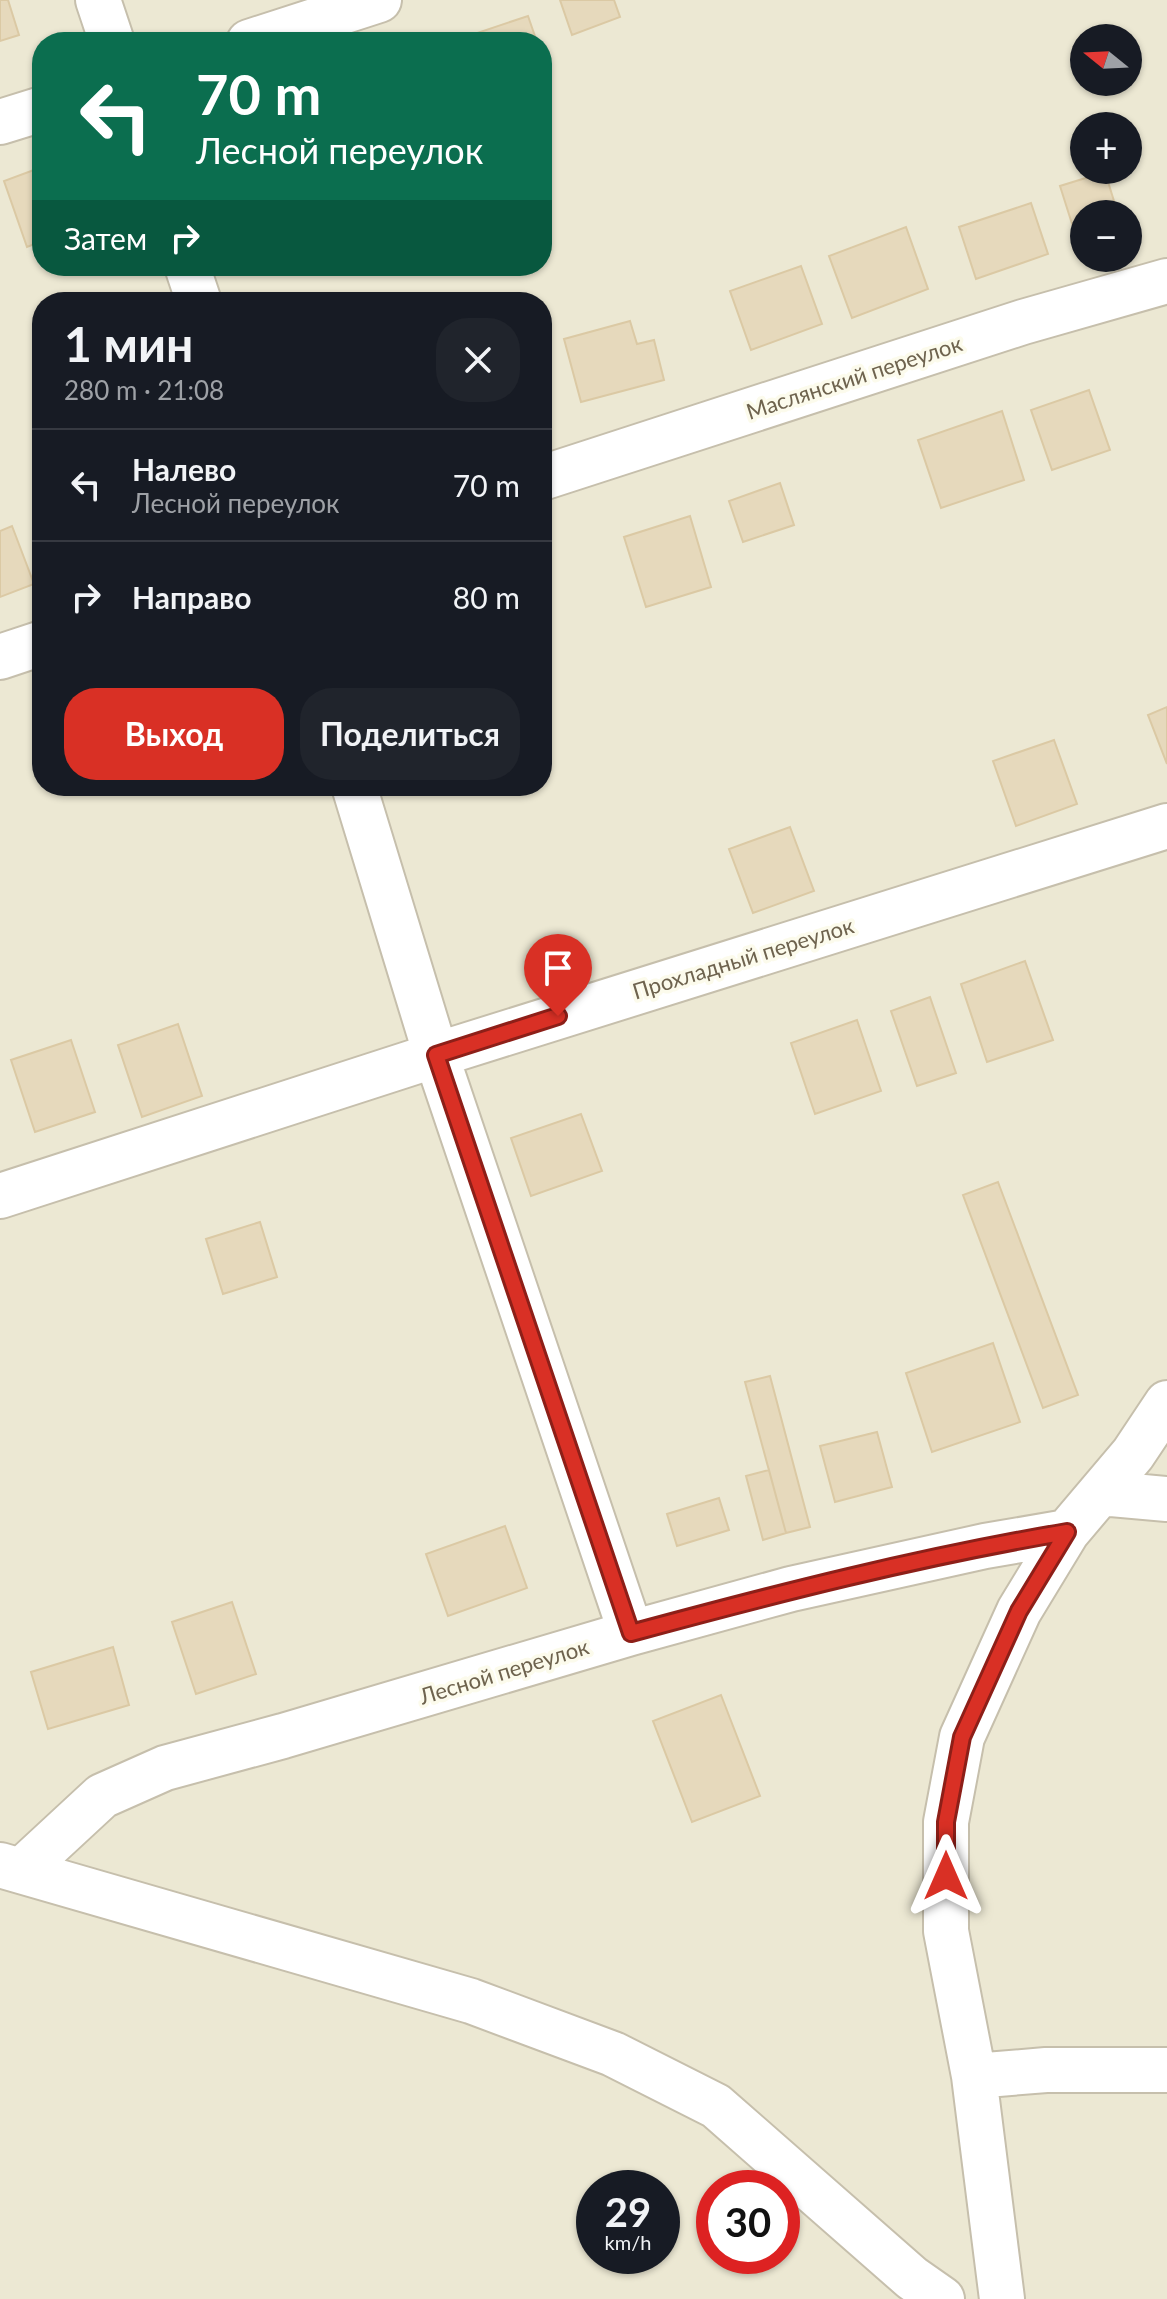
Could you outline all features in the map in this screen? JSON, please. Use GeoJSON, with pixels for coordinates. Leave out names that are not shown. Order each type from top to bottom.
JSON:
{"type":"FeatureCollection","features":[{"type":"Feature","properties":{"kind":"street"},"geometry":{"type":"LineString","coordinates":[[98,0],[109,32]]}},
{"type":"Feature","properties":{"kind":"street"},"geometry":{"type":"LineString","coordinates":[[280,32],[379,0]]}},
{"type":"Feature","properties":{"kind":"street"},"geometry":{"type":"LineString","coordinates":[[0,122],[32,112]]}},
{"type":"Feature","properties":{"kind":"street","name":"Маслянский переулок"},"geometry":{"type":"LineString","coordinates":[[552,475],[1023,322],[1167,281]]}},
{"type":"Feature","properties":{"kind":"street"},"geometry":{"type":"LineString","coordinates":[[0,657],[32,646]]}},
{"type":"Feature","properties":{"kind":"street"},"geometry":{"type":"LineString","coordinates":[[357,796],[436,1055],[631,1633]]}},
{"type":"Feature","properties":{"kind":"street","name":"Прохладный переулок"},"geometry":{"type":"LineString","coordinates":[[0,1196],[436,1055],[1167,826]]}},
{"type":"Feature","properties":{"kind":"street"},"geometry":{"type":"LineString","coordinates":[[1002,2299],[974,2076],[946,1931],[946,1822],[962,1737],[1019,1611],[1067,1532],[1133,1454],[1167,1403]]}},
{"type":"Feature","properties":{"kind":"street"},"geometry":{"type":"LineString","coordinates":[[1100,1493],[1167,1499]]}},
{"type":"Feature","properties":{"kind":"street","name":"Лесной переулок"},"geometry":{"type":"LineString","coordinates":[[11,1868],[102,1796],[165,1768],[791,1589],[985,1546],[1067,1532]]}},
{"type":"Feature","properties":{"kind":"street"},"geometry":{"type":"LineString","coordinates":[[11,1868],[471,2001],[613,2054],[716,2106],[912,2278],[942,2299]]}},
{"type":"Feature","properties":{"kind":"street"},"geometry":{"type":"LineString","coordinates":[[974,2076],[1046,2070],[1167,2070]]}},
{"type":"Feature","properties":{"kind":"shaded area"},"geometry":{"type":"Polygon","coordinates":[[[0,0],[1167,0],[1167,2299],[0,2299],[0,0]]]}},
{"type":"Feature","properties":{"kind":"building"},"geometry":{"type":"Polygon","coordinates":[[[0,0],[8,0],[19,35],[0,41],[0,0]]]}},
{"type":"Feature","properties":{"kind":"building"},"geometry":{"type":"Polygon","coordinates":[[[560,0],[614,0],[620,17],[572,35],[560,0]]]}},
{"type":"Feature","properties":{"kind":"building"},"geometry":{"type":"Polygon","coordinates":[[[528,16],[534,32],[480,32],[528,16]]]}},
{"type":"Feature","properties":{"kind":"building"},"geometry":{"type":"Polygon","coordinates":[[[32,171],[32,245],[27,247],[4,181],[32,171]]]}},
{"type":"Feature","properties":{"kind":"building"},"geometry":{"type":"Polygon","coordinates":[[[1070,183],[1109,184],[1114,200],[1070,200],[1070,218],[1060,186],[1070,183]]]}},
{"type":"Feature","properties":{"kind":"building"},"geometry":{"type":"Polygon","coordinates":[[[1031,203],[1048,254],[976,279],[959,227],[1031,203]]]}},
{"type":"Feature","properties":{"kind":"building"},"geometry":{"type":"Polygon","coordinates":[[[906,227],[928,289],[852,318],[829,256],[906,227]]]}},
{"type":"Feature","properties":{"kind":"building"},"geometry":{"type":"Polygon","coordinates":[[[801,266],[822,324],[751,350],[730,291],[801,266]]]}},
{"type":"Feature","properties":{"kind":"building"},"geometry":{"type":"Polygon","coordinates":[[[630,321],[637,344],[654,340],[664,380],[581,402],[564,339],[630,321]]]}},
{"type":"Feature","properties":{"kind":"building"},"geometry":{"type":"Polygon","coordinates":[[[1089,390],[1110,450],[1052,470],[1031,410],[1089,390]]]}},
{"type":"Feature","properties":{"kind":"building"},"geometry":{"type":"Polygon","coordinates":[[[1002,411],[1024,480],[941,508],[918,440],[1002,411]]]}},
{"type":"Feature","properties":{"kind":"building"},"geometry":{"type":"Polygon","coordinates":[[[780,483],[794,525],[743,542],[729,501],[780,483]]]}},
{"type":"Feature","properties":{"kind":"building"},"geometry":{"type":"Polygon","coordinates":[[[690,516],[711,587],[646,607],[624,537],[690,516]]]}},
{"type":"Feature","properties":{"kind":"building"},"geometry":{"type":"Polygon","coordinates":[[[12,526],[32,585],[0,597],[0,531],[12,526]]]}},
{"type":"Feature","properties":{"kind":"building"},"geometry":{"type":"Polygon","coordinates":[[[1167,707],[1167,764],[1148,715],[1167,707]]]}},
{"type":"Feature","properties":{"kind":"building"},"geometry":{"type":"Polygon","coordinates":[[[1054,740],[1077,804],[1016,826],[993,761],[1054,740]]]}},
{"type":"Feature","properties":{"kind":"building"},"geometry":{"type":"Polygon","coordinates":[[[790,827],[814,891],[753,913],[729,849],[790,827]]]}},
{"type":"Feature","properties":{"kind":"building"},"geometry":{"type":"Polygon","coordinates":[[[1025,961],[1053,1040],[987,1062],[961,984],[1025,961]]]}},
{"type":"Feature","properties":{"kind":"building"},"geometry":{"type":"Polygon","coordinates":[[[930,997],[956,1073],[917,1086],[891,1011],[930,997]]]}},
{"type":"Feature","properties":{"kind":"building"},"geometry":{"type":"Polygon","coordinates":[[[857,1020],[881,1091],[815,1114],[791,1043],[857,1020]]]}},
{"type":"Feature","properties":{"kind":"building"},"geometry":{"type":"Polygon","coordinates":[[[178,1024],[202,1096],[142,1117],[118,1045],[178,1024]]]}},
{"type":"Feature","properties":{"kind":"building"},"geometry":{"type":"Polygon","coordinates":[[[71,1040],[95,1112],[35,1132],[11,1060],[71,1040]]]}},
{"type":"Feature","properties":{"kind":"building"},"geometry":{"type":"Polygon","coordinates":[[[581,1114],[602,1171],[531,1196],[511,1138],[581,1114]]]}},
{"type":"Feature","properties":{"kind":"building"},"geometry":{"type":"Polygon","coordinates":[[[998,1182],[1078,1395],[1043,1408],[963,1195],[998,1182]]]}},
{"type":"Feature","properties":{"kind":"building"},"geometry":{"type":"Polygon","coordinates":[[[260,1222],[277,1277],[223,1294],[206,1239],[260,1222]]]}},
{"type":"Feature","properties":{"kind":"building"},"geometry":{"type":"Polygon","coordinates":[[[993,1343],[1020,1422],[932,1452],[906,1373],[993,1343]]]}},
{"type":"Feature","properties":{"kind":"building"},"geometry":{"type":"Polygon","coordinates":[[[770,1376],[810,1527],[786,1533],[745,1382],[770,1376]]]}},
{"type":"Feature","properties":{"kind":"building"},"geometry":{"type":"Polygon","coordinates":[[[877,1432],[892,1487],[835,1502],[820,1446],[877,1432]]]}},
{"type":"Feature","properties":{"kind":"building"},"geometry":{"type":"Polygon","coordinates":[[[769,1470],[786,1533],[763,1540],[746,1476],[769,1470]]]}},
{"type":"Feature","properties":{"kind":"building"},"geometry":{"type":"Polygon","coordinates":[[[719,1498],[729,1530],[677,1546],[667,1514],[719,1498]]]}},
{"type":"Feature","properties":{"kind":"building"},"geometry":{"type":"Polygon","coordinates":[[[505,1526],[527,1588],[448,1616],[426,1554],[505,1526]]]}},
{"type":"Feature","properties":{"kind":"building"},"geometry":{"type":"Polygon","coordinates":[[[232,1602],[256,1674],[196,1694],[172,1622],[232,1602]]]}},
{"type":"Feature","properties":{"kind":"building"},"geometry":{"type":"Polygon","coordinates":[[[113,1647],[129,1705],[48,1729],[31,1672],[113,1647]]]}},
{"type":"Feature","properties":{"kind":"building"},"geometry":{"type":"Polygon","coordinates":[[[721,1695],[760,1796],[692,1822],[653,1721],[721,1695]]]}},
{"type":"Feature","properties":{"kind":"route"},"geometry":{"type":"LineString","coordinates":[[558,1016],[436,1055],[631,1633],[791,1589],[985,1546],[1067,1532],[1019,1611],[962,1737],[946,1822],[946,1876]]}}]}
